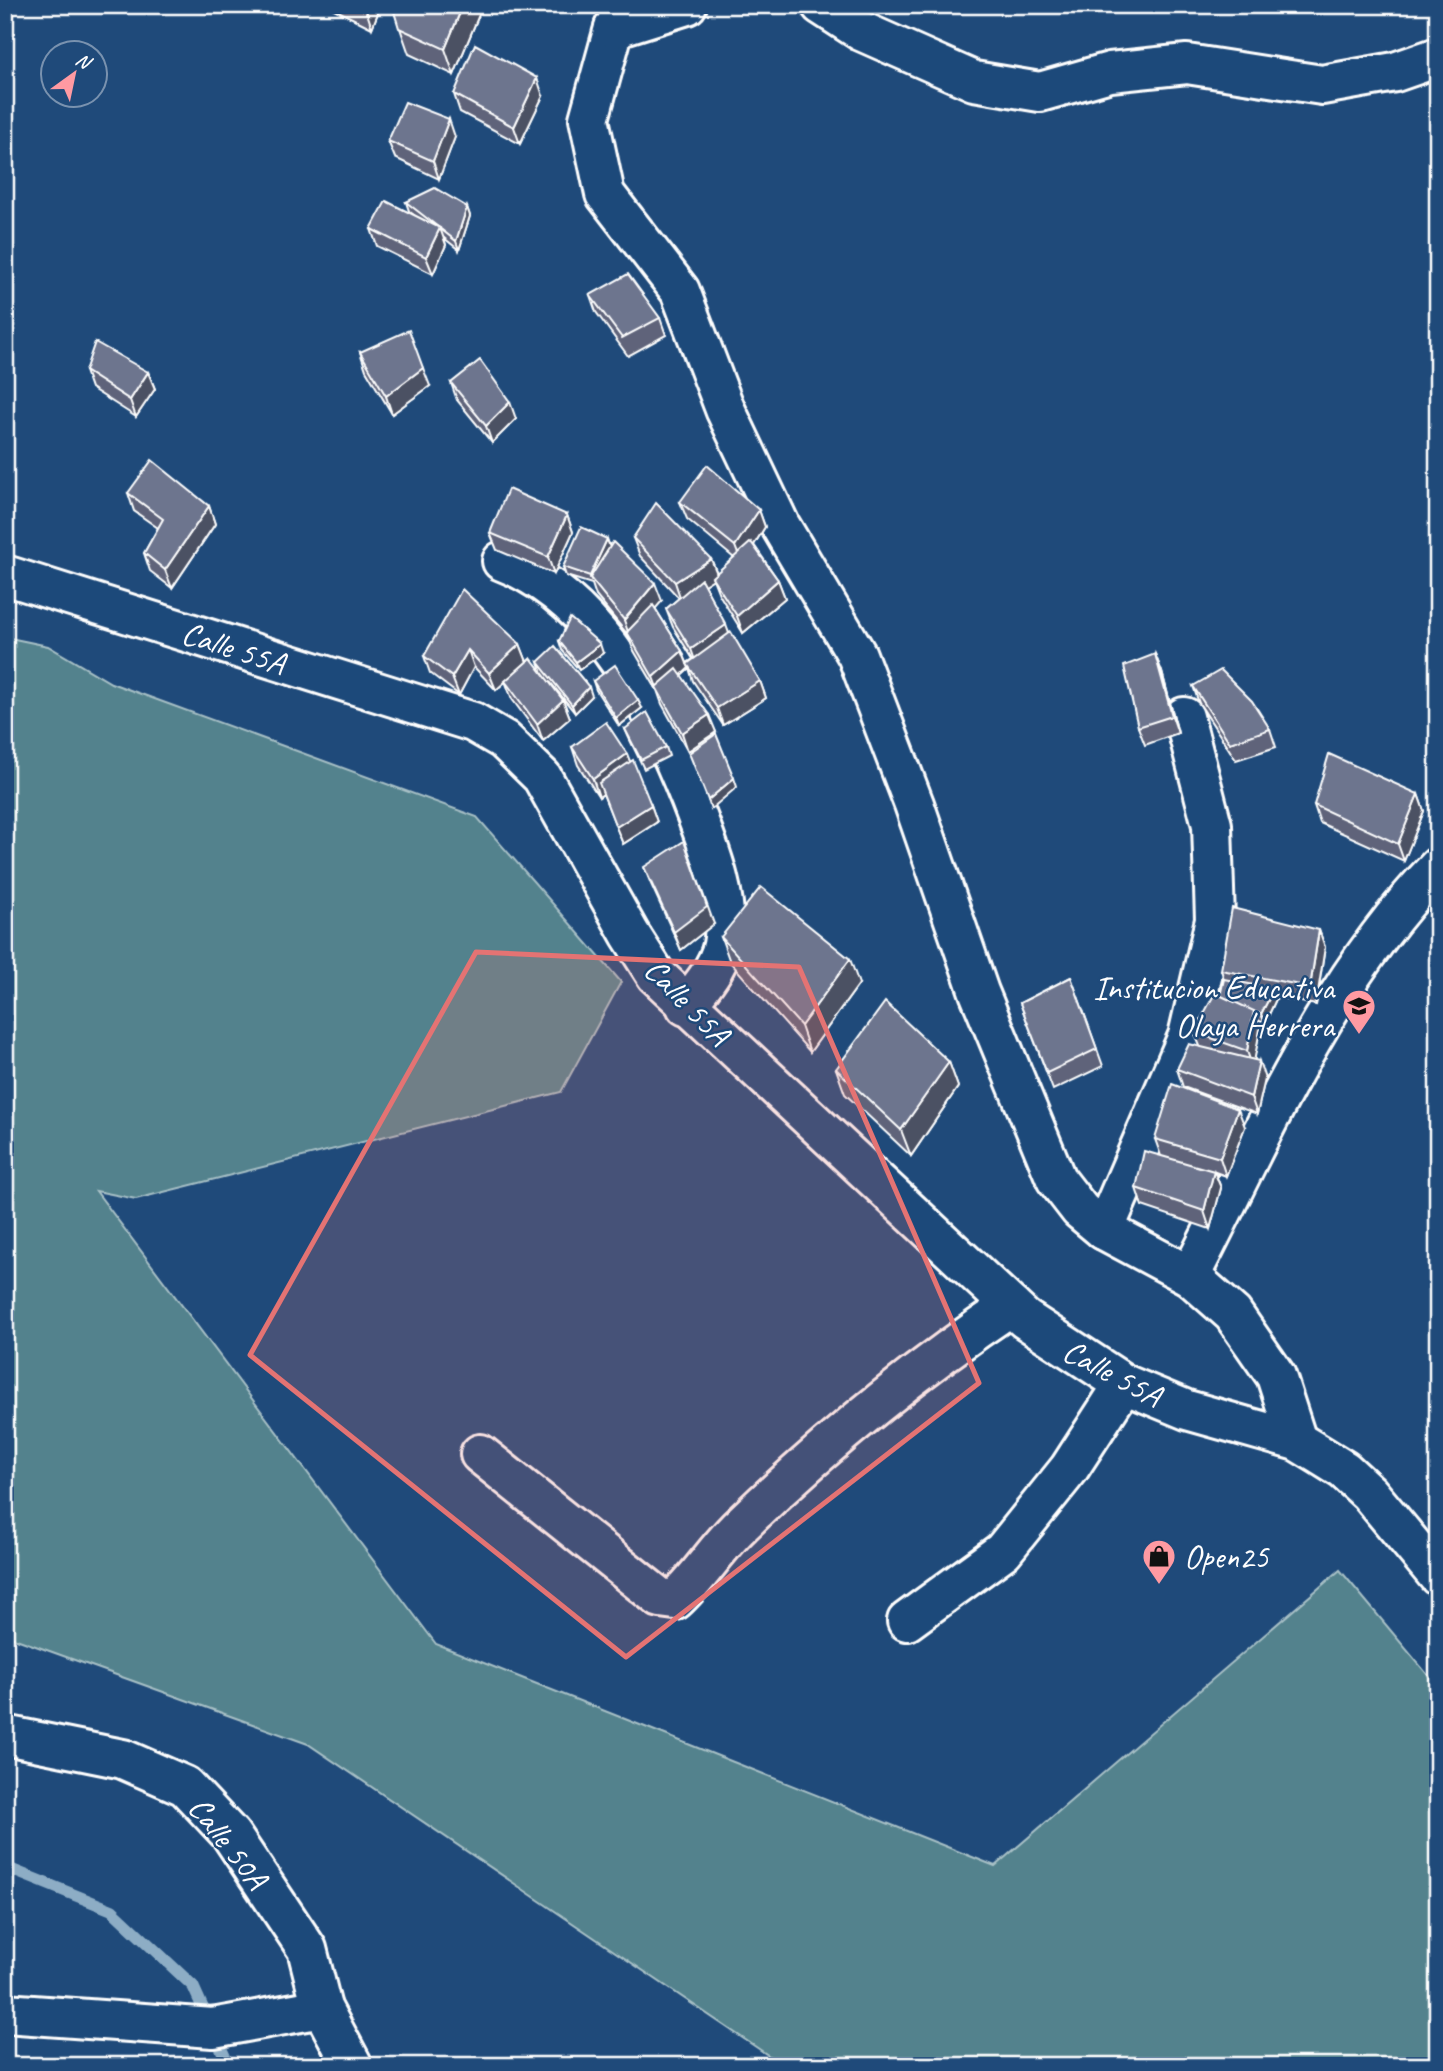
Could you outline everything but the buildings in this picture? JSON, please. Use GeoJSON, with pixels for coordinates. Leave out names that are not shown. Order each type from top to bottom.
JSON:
{"type":"FeatureCollection","features":[{"type":"Feature","properties":{"kind":"street"},"geometry":{"type":"LineString","coordinates":[[687,5],[620,16],[589,119],[605,194],[680,291],[725,409],[780,525],[857,655],[914,804],[979,992],[1047,1158],[1065,1194],[1104,1230],[1190,1276],[1233,1314],[1262,1353],[1286,1400],[1297,1441]]}},
{"type":"Feature","properties":{"kind":"street"},"geometry":{"type":"LineString","coordinates":[[821,5],[861,31],[974,81],[1040,92],[1110,72],[1187,64],[1322,85],[1395,72],[1438,57]]}},
{"type":"Feature","properties":{"kind":"street"},"geometry":{"type":"LineString","coordinates":[[502,561],[527,570],[554,589],[584,619],[607,647],[657,722],[678,766],[708,846],[724,913],[724,939],[718,961],[686,1006]]}},
{"type":"Feature","properties":{"kind":"street","name":"Calle 55A"},"geometry":{"type":"LineString","coordinates":[[5,575],[473,722],[504,740],[542,777],[642,955],[656,975],[686,1006],[1011,1306],[1056,1342],[1124,1384],[1187,1410],[1297,1441],[1344,1470],[1369,1493],[1438,1576]]}},
{"type":"Feature","properties":{"kind":"street"},"geometry":{"type":"LineString","coordinates":[[1104,1230],[1188,1036],[1215,920],[1212,825],[1184,717]]}},
{"type":"Feature","properties":{"kind":"street"},"geometry":{"type":"LineString","coordinates":[[1190,1276],[1301,1054],[1406,900],[1438,867]]}},
{"type":"Feature","properties":{"kind":"street"},"geometry":{"type":"LineString","coordinates":[[480,1454],[660,1598],[675,1600],[695,1581],[739,1526],[829,1443],[946,1350],[1011,1306]]}},
{"type":"Feature","properties":{"kind":"street"},"geometry":{"type":"LineString","coordinates":[[907,1621],[1003,1551],[1069,1469],[1124,1384]]}},
{"type":"Feature","properties":{"kind":"street","name":"Calle 50A"},"geometry":{"type":"LineString","coordinates":[[5,1735],[123,1759],[185,1786],[231,1835],[307,1949],[322,2008],[353,2066]]}},
{"type":"Feature","properties":{"kind":"street"},"geometry":{"type":"LineString","coordinates":[[6,2016],[213,2028],[322,2008]]}},
{"type":"Feature","properties":{"kind":"highlighted area"},"geometry":{"type":"Polygon","coordinates":[[[476,952],[799,967],[979,1383],[626,1657],[250,1355],[476,952]]]}},
{"type":"Feature","properties":{"kind":"green space"},"geometry":{"type":"Polygon","coordinates":[[[5,637],[48,646],[111,683],[477,817],[621,982],[561,1092],[136,1199],[96,1191],[436,1644],[995,1866],[1340,1570],[1438,1687],[1438,2066],[784,2066],[308,1744],[5,1635],[5,637]]]}},
{"type":"Feature","properties":{"kind":"waterway"},"geometry":{"type":"LineString","coordinates":[[5,1867],[112,1910],[193,1986],[229,2066]]}},
{"type":"Feature","properties":{"kind":"place","name":"Institucion Educativa Olaya Herrera"},"geometry":{"type":"Point","coordinates":[1359,1036]}},
{"type":"Feature","properties":{"kind":"place","name":"Open25"},"geometry":{"type":"Point","coordinates":[1159,1586]}}]}
